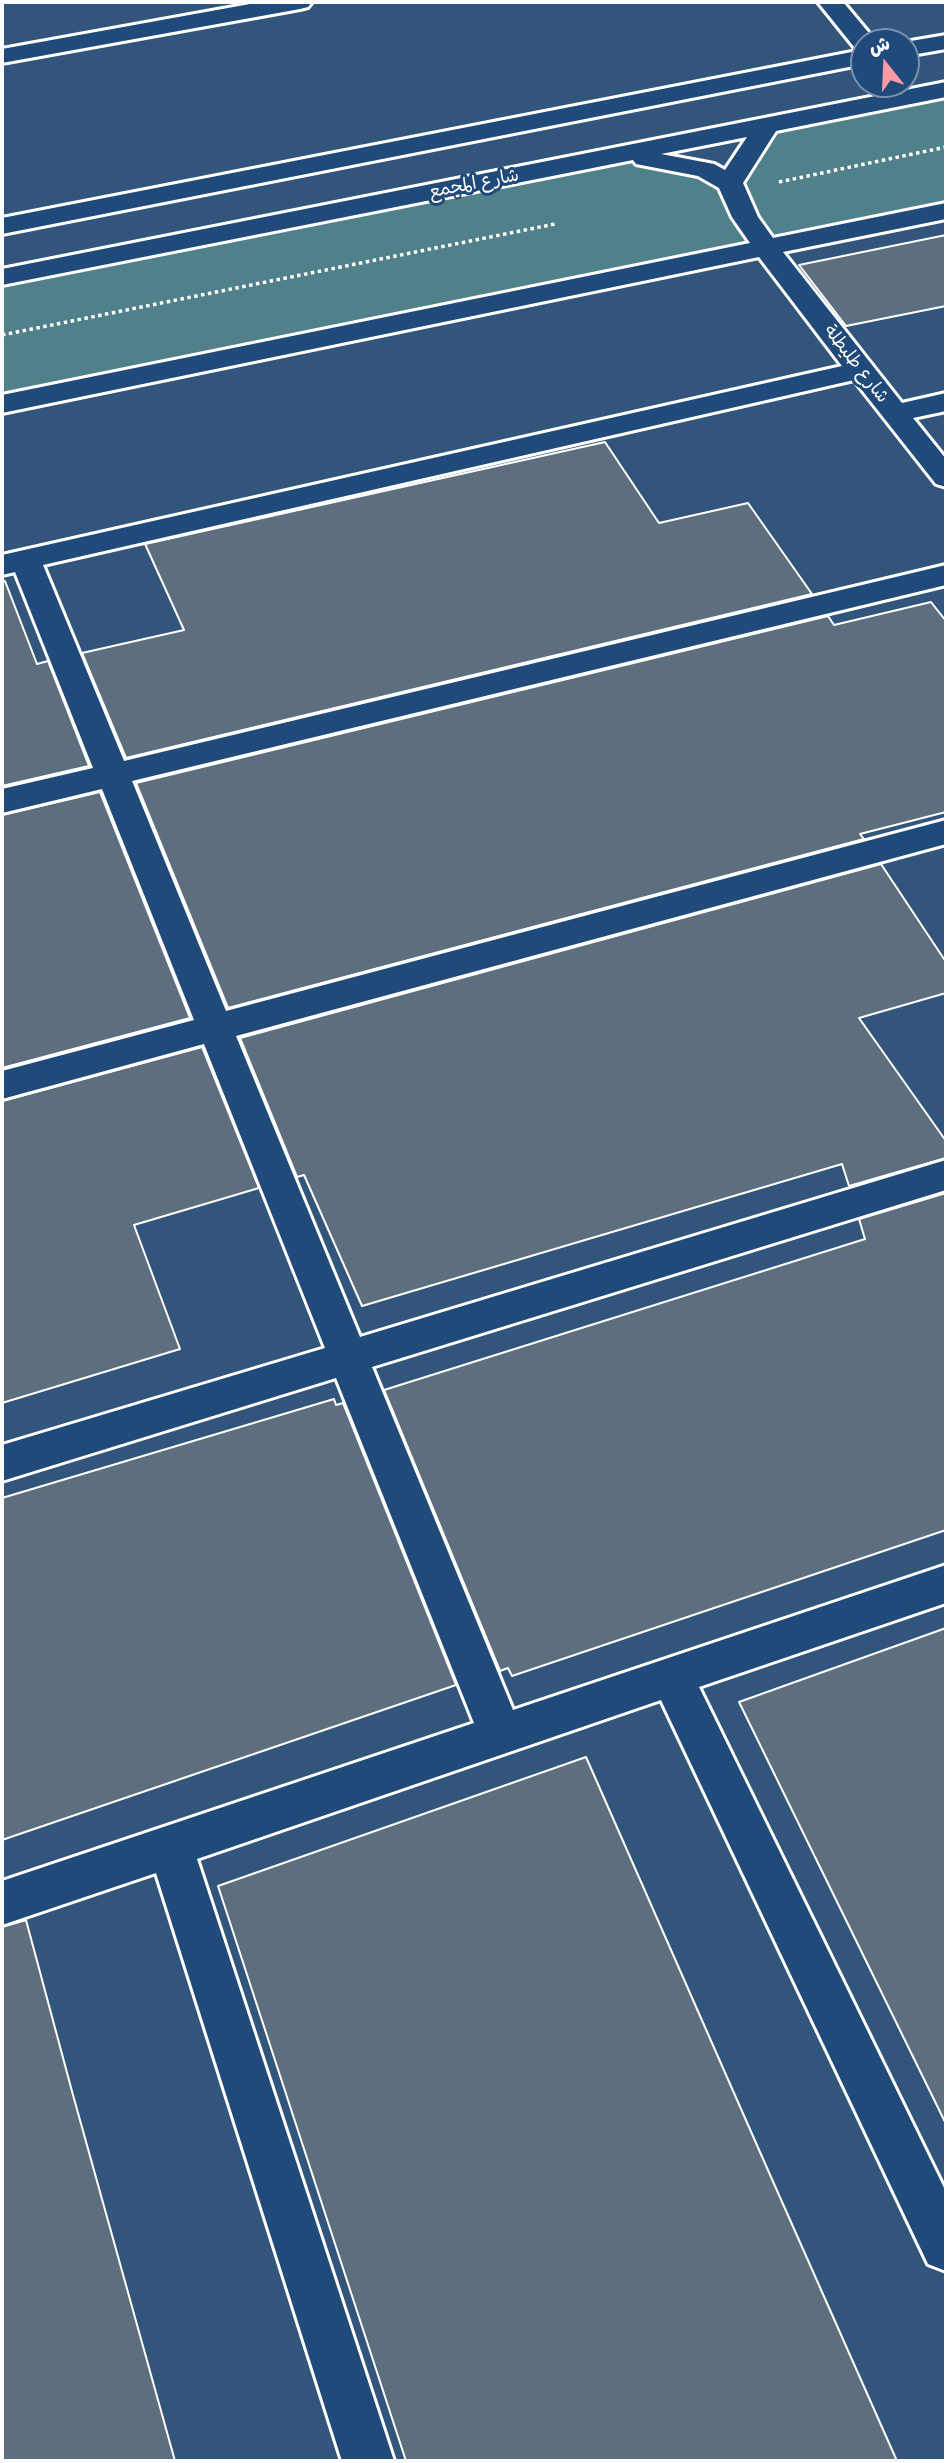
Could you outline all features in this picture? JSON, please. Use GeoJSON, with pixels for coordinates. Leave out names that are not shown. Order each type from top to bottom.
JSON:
{"type":"FeatureCollection","features":[{"type":"Feature","properties":{"kind":"street"},"geometry":{"type":"LineString","coordinates":[[2,56],[300,2]]}},
{"type":"Feature","properties":{"kind":"street"},"geometry":{"type":"LineString","coordinates":[[830,2],[852,28]]}},
{"type":"Feature","properties":{"kind":"street"},"geometry":{"type":"LineString","coordinates":[[920,46],[946,41]]}},
{"type":"Feature","properties":{"kind":"street"},"geometry":{"type":"LineString","coordinates":[[2,226],[850,61]]}},
{"type":"Feature","properties":{"kind":"street","name":"شارع المجمع"},"geometry":{"type":"LineString","coordinates":[[2,277],[946,90]]}},
{"type":"Feature","properties":{"kind":"street"},"geometry":{"type":"LineString","coordinates":[[618,155],[705,170],[732,187],[767,126]]}},
{"type":"Feature","properties":{"kind":"street","name":"شارع طليطلة"},"geometry":{"type":"LineString","coordinates":[[732,187],[745,217],[766,249],[946,478]]}},
{"type":"Feature","properties":{"kind":"street"},"geometry":{"type":"LineString","coordinates":[[2,404],[946,211]]}},
{"type":"Feature","properties":{"kind":"street"},"geometry":{"type":"LineString","coordinates":[[501,1735],[113,774],[14,562],[861,370]]}},
{"type":"Feature","properties":{"kind":"street"},"geometry":{"type":"LineString","coordinates":[[895,414],[946,402]]}},
{"type":"Feature","properties":{"kind":"street"},"geometry":{"type":"LineString","coordinates":[[2,801],[946,575]]}},
{"type":"Feature","properties":{"kind":"street"},"geometry":{"type":"LineString","coordinates":[[2,1085],[946,832]]}},
{"type":"Feature","properties":{"kind":"street"},"geometry":{"type":"LineString","coordinates":[[2,1463],[946,1175]]}},
{"type":"Feature","properties":{"kind":"street"},"geometry":{"type":"LineString","coordinates":[[2,1903],[946,1584]]}},
{"type":"Feature","properties":{"kind":"street"},"geometry":{"type":"LineString","coordinates":[[672,1677],[946,2246]]}},
{"type":"Feature","properties":{"kind":"street"},"geometry":{"type":"LineString","coordinates":[[170,1846],[368,2461]]}},
{"type":"Feature","properties":{"kind":"path"},"geometry":{"type":"LineString","coordinates":[[732,187],[946,148]]}},
{"type":"Feature","properties":{"kind":"path"},"geometry":{"type":"LineString","coordinates":[[2,335],[555,224]]}},
{"type":"Feature","properties":{"kind":"green space"},"geometry":{"type":"Polygon","coordinates":[[[946,94],[946,208],[767,244],[736,183],[773,128],[946,94]]]}},
{"type":"Feature","properties":{"kind":"green space"},"geometry":{"type":"Polygon","coordinates":[[[618,155],[730,183],[766,249],[2,404],[2,277],[618,155]]]}},
{"type":"Feature","properties":{"kind":"building"},"geometry":{"type":"Polygon","coordinates":[[[946,235],[946,306],[846,326],[799,265],[946,235]]]}},
{"type":"Feature","properties":{"kind":"building"},"geometry":{"type":"Polygon","coordinates":[[[605,442],[659,523],[748,503],[812,594],[126,758],[82,653],[184,630],[145,544],[605,442]]]}},
{"type":"Feature","properties":{"kind":"building"},"geometry":{"type":"Polygon","coordinates":[[[5,581],[37,664],[48,661],[89,766],[2,786],[2,582],[5,581]]]}},
{"type":"Feature","properties":{"kind":"building"},"geometry":{"type":"Polygon","coordinates":[[[931,602],[946,621],[946,812],[860,834],[864,839],[228,1008],[136,783],[828,616],[834,625],[931,602]]]}},
{"type":"Feature","properties":{"kind":"building"},"geometry":{"type":"Polygon","coordinates":[[[100,792],[190,1018],[2,1068],[2,815],[100,792]]]}},
{"type":"Feature","properties":{"kind":"building"},"geometry":{"type":"Polygon","coordinates":[[[881,864],[946,962],[946,993],[859,1018],[946,1141],[946,1158],[849,1186],[842,1164],[362,1306],[304,1175],[297,1177],[240,1038],[881,864]]]}},
{"type":"Feature","properties":{"kind":"building"},"geometry":{"type":"Polygon","coordinates":[[[202,1047],[259,1188],[134,1225],[180,1349],[2,1403],[2,1101],[202,1047]]]}},
{"type":"Feature","properties":{"kind":"building"},"geometry":{"type":"Polygon","coordinates":[[[946,1193],[946,1530],[512,1676],[508,1668],[500,1671],[384,1390],[865,1239],[859,1219],[946,1193]]]}},
{"type":"Feature","properties":{"kind":"building"},"geometry":{"type":"Polygon","coordinates":[[[334,1399],[336,1405],[343,1403],[456,1685],[2,1840],[2,1498],[334,1399]]]}},
{"type":"Feature","properties":{"kind":"building"},"geometry":{"type":"Polygon","coordinates":[[[946,1628],[946,2124],[739,1702],[946,1628]]]}},
{"type":"Feature","properties":{"kind":"building"},"geometry":{"type":"Polygon","coordinates":[[[586,1757],[897,2461],[406,2461],[218,1886],[586,1757]]]}},
{"type":"Feature","properties":{"kind":"building"},"geometry":{"type":"Polygon","coordinates":[[[26,1920],[175,2461],[2,2461],[2,1927],[26,1920]]]}}]}
